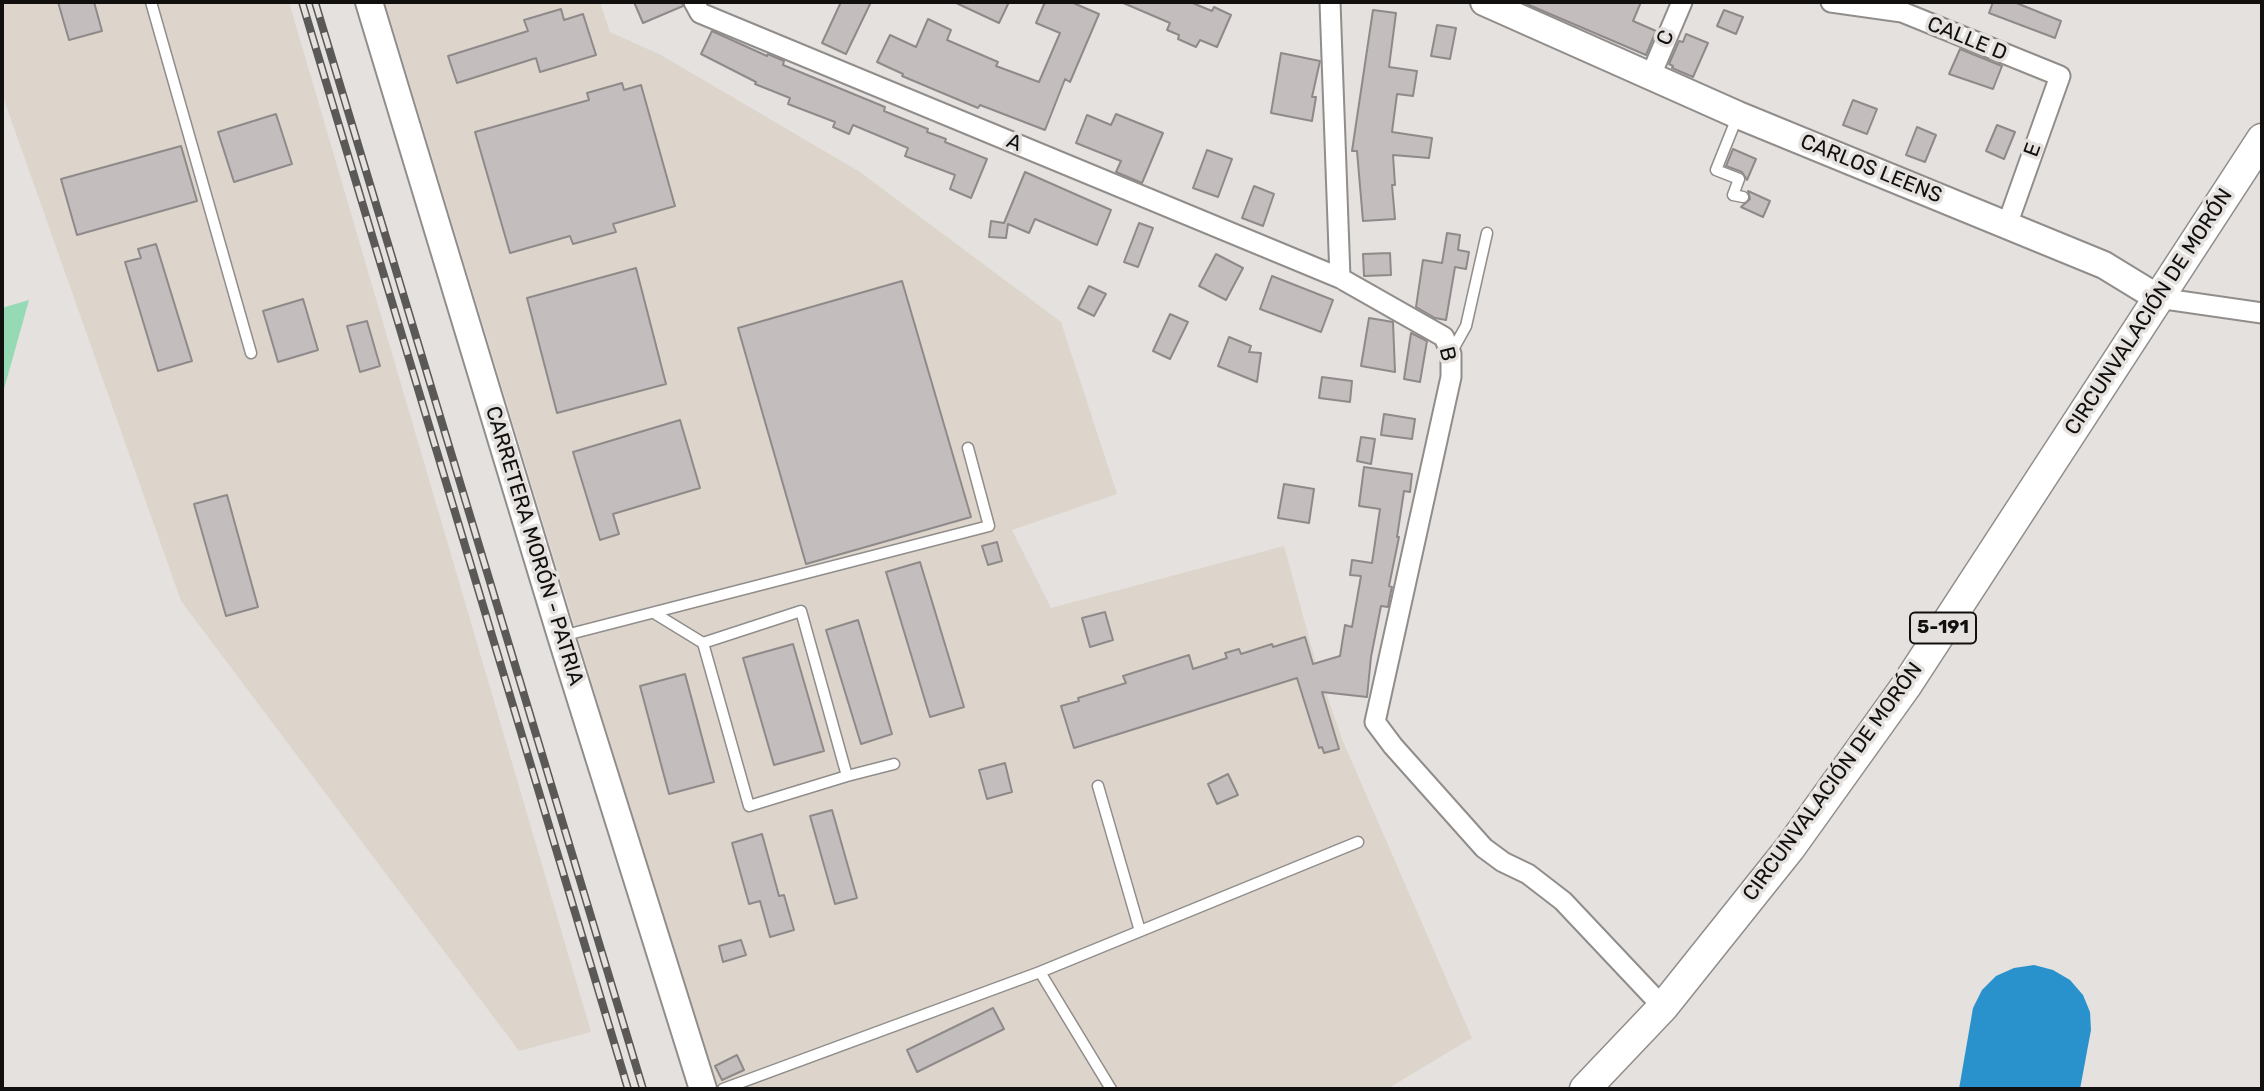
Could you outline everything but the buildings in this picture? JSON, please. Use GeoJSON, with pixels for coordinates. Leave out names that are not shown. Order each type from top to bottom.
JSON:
{"type":"FeatureCollection","features":[{"type":"Feature","properties":{"kind":"main road","name":"CARRETERA MORÓN - PATRIA"},"geometry":{"type":"LineString","coordinates":[[369,2],[561,636],[703,1089]]}},
{"type":"Feature","properties":{"kind":"main road","name":"CARLOS LEENS"},"geometry":{"type":"LineString","coordinates":[[1484,2],[1738,115],[2104,265],[2158,298]]}},
{"type":"Feature","properties":{"kind":"main road","name":"CIRCUNVALACIÓN DE MORÓN"},"geometry":{"type":"LineString","coordinates":[[1585,1089],[1662,1007],[1790,848],[1906,686],[2262,139]]}},
{"type":"Feature","properties":{"kind":"street","name":"A"},"geometry":{"type":"LineString","coordinates":[[694,2],[700,13],[1340,278]]}},
{"type":"Feature","properties":{"kind":"street"},"geometry":{"type":"LineString","coordinates":[[1330,2],[1340,278]]}},
{"type":"Feature","properties":{"kind":"street","name":"C"},"geometry":{"type":"LineString","coordinates":[[1651,75],[1682,2]]}},
{"type":"Feature","properties":{"kind":"street","name":"CALLE D"},"geometry":{"type":"LineString","coordinates":[[1831,2],[1902,12],[2060,76]]}},
{"type":"Feature","properties":{"kind":"street","name":"E"},"geometry":{"type":"LineString","coordinates":[[2007,225],[2060,76]]}},
{"type":"Feature","properties":{"kind":"street","name":"B"},"geometry":{"type":"LineString","coordinates":[[1340,278],[1444,337],[1451,354],[1451,377],[1375,716],[1376,722],[1383,734],[1484,848],[1503,862],[1528,874],[1563,901],[1662,1007]]}},
{"type":"Feature","properties":{"kind":"street","name":"CARLOS LEENS"},"geometry":{"type":"LineString","coordinates":[[2158,298],[2262,313]]}},
{"type":"Feature","properties":{"kind":"lane"},"geometry":{"type":"LineString","coordinates":[[151,2],[251,353]]}},
{"type":"Feature","properties":{"kind":"lane"},"geometry":{"type":"LineString","coordinates":[[1738,115],[1716,170],[1739,179],[1733,194],[1742,197]]}},
{"type":"Feature","properties":{"kind":"lane"},"geometry":{"type":"LineString","coordinates":[[1451,354],[1466,327],[1487,233]]}},
{"type":"Feature","properties":{"kind":"lane"},"geometry":{"type":"LineString","coordinates":[[561,636],[989,526],[968,448]]}},
{"type":"Feature","properties":{"kind":"lane"},"geometry":{"type":"LineString","coordinates":[[703,643],[801,611],[847,776]]}},
{"type":"Feature","properties":{"kind":"lane"},"geometry":{"type":"LineString","coordinates":[[654,613],[703,643],[749,806],[894,764]]}},
{"type":"Feature","properties":{"kind":"lane"},"geometry":{"type":"LineString","coordinates":[[1098,786],[1140,931]]}},
{"type":"Feature","properties":{"kind":"lane"},"geometry":{"type":"LineString","coordinates":[[723,1089],[1040,972],[1357,842]]}},
{"type":"Feature","properties":{"kind":"lane"},"geometry":{"type":"LineString","coordinates":[[1040,972],[1111,1089]]}},
{"type":"Feature","properties":{"kind":"shaded area"},"geometry":{"type":"Polygon","coordinates":[[[2,2],[289,2],[591,1032],[519,1051],[181,601],[2,94],[2,2]]]}},
{"type":"Feature","properties":{"kind":"shaded area"},"geometry":{"type":"Polygon","coordinates":[[[385,2],[600,2],[610,32],[661,55],[860,172],[1061,322],[1117,494],[1012,530],[1051,608],[1284,546],[1316,663],[1342,739],[1472,1038],[1387,1089],[719,1089],[705,1055],[385,2]]]}},
{"type":"Feature","properties":{"kind":"green space"},"geometry":{"type":"Polygon","coordinates":[[[29,300],[2,396],[2,308],[29,300]]]}},
{"type":"Feature","properties":{"kind":"water"},"geometry":{"type":"Polygon","coordinates":[[[2034,965],[2053,970],[2070,980],[2083,995],[2090,1012],[2091,1030],[2080,1089],[1959,1089],[1973,1008],[1982,990],[1996,976],[2014,968],[2034,965]]]}},
{"type":"Feature","properties":{"kind":"railway"},"geometry":{"type":"LineString","coordinates":[[302,2],[628,1089]]}},
{"type":"Feature","properties":{"kind":"railway"},"geometry":{"type":"LineString","coordinates":[[315,2],[643,1089]]}}]}
